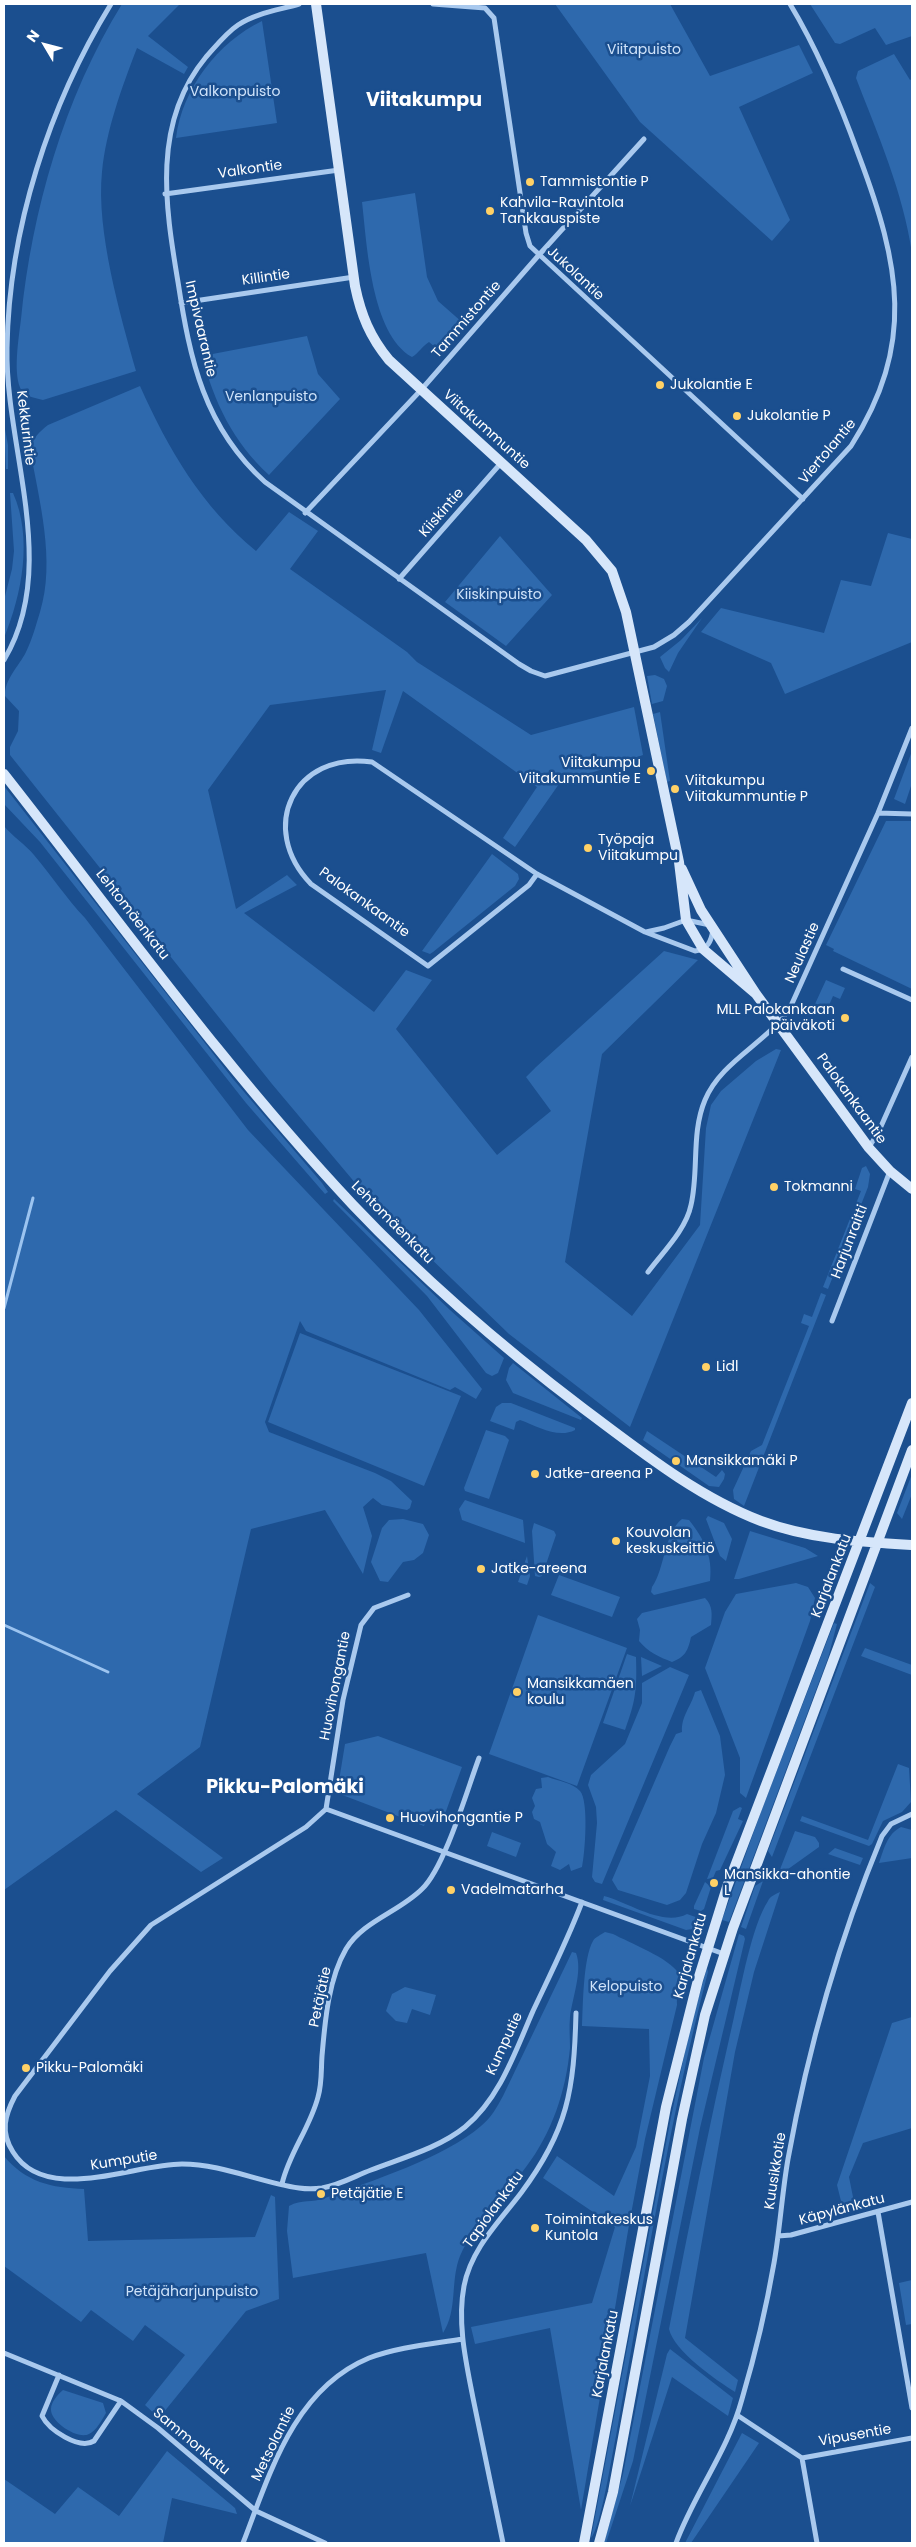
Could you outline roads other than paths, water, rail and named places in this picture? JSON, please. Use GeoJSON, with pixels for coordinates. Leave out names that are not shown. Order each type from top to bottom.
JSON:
{"type":"FeatureCollection","features":[{"type":"Feature","properties":{"kind":"street","name":"Kekkurintie"},"geometry":{"type":"LineString","coordinates":[[4,660],[21,618],[29,573],[29,540],[8,382],[8,328],[17,257],[23,221],[40,161],[77,66],[111,4]]}},
{"type":"Feature","properties":{"kind":"street","name":"Impivaarantie"},"geometry":{"type":"LineString","coordinates":[[299,4],[252,18],[238,25],[202,62],[187,85],[175,113],[167,149],[166,214],[181,303],[193,362],[205,398],[223,435],[254,472],[305,513],[530,671],[546,676],[634,651]]}},
{"type":"Feature","properties":{"kind":"street","name":"Viitakummuntie"},"geometry":{"type":"LineString","coordinates":[[316,4],[354,276],[362,316],[369,332],[389,360],[586,540],[605,560],[612,571],[623,600],[679,862],[686,920],[703,949]]}},
{"type":"Feature","properties":{"kind":"street","name":"Jukolantie"},"geometry":{"type":"LineString","coordinates":[[433,4],[485,8],[494,18],[526,232],[530,246],[538,256],[803,499]]}},
{"type":"Feature","properties":{"kind":"street","name":"Viertolantie"},"geometry":{"type":"LineString","coordinates":[[634,651],[664,642],[689,622],[851,446],[870,418],[886,381],[894,356],[900,309],[897,272],[880,213],[834,90],[815,48],[790,4]]}},
{"type":"Feature","properties":{"kind":"street","name":"Tammistontie"},"geometry":{"type":"LineString","coordinates":[[305,513],[421,390],[538,256],[644,140]]}},
{"type":"Feature","properties":{"kind":"street","name":"Valkontie"},"geometry":{"type":"LineString","coordinates":[[165,194],[339,170]]}},
{"type":"Feature","properties":{"kind":"street","name":"Killintie"},"geometry":{"type":"LineString","coordinates":[[181,303],[354,276]]}},
{"type":"Feature","properties":{"kind":"street","name":"Kiiskintie"},"geometry":{"type":"LineString","coordinates":[[399,579],[502,462]]}},
{"type":"Feature","properties":{"kind":"street","name":"Neulastie"},"geometry":{"type":"LineString","coordinates":[[648,1272],[683,1224],[691,1206],[700,1115],[711,1088],[722,1075],[780,1024],[790,1008],[878,813],[912,728]]}},
{"type":"Feature","properties":{"kind":"street","name":"Palokankaantie"},"geometry":{"type":"LineString","coordinates":[[537,874],[529,885],[428,966],[311,884],[292,861],[284,828],[286,813],[297,790],[319,770],[346,761],[372,762],[537,874],[645,932],[681,947],[694,950],[703,949],[756,994]]}},
{"type":"Feature","properties":{"kind":"street","name":"Lehtomäenkatu"},"geometry":{"type":"LineString","coordinates":[[4,774],[270,1112],[361,1213],[450,1299],[547,1380],[626,1439],[721,1503],[782,1528],[841,1540],[912,1545]]}},
{"type":"Feature","properties":{"kind":"street"},"geometry":{"type":"LineString","coordinates":[[878,813],[912,814]]}},
{"type":"Feature","properties":{"kind":"street","name":"Viitakummuntie"},"geometry":{"type":"LineString","coordinates":[[679,862],[712,927]]}},
{"type":"Feature","properties":{"kind":"street"},"geometry":{"type":"LineString","coordinates":[[645,932],[686,920],[712,927],[711,940],[703,949]]}},
{"type":"Feature","properties":{"kind":"street","name":"Palokankaantie"},"geometry":{"type":"LineString","coordinates":[[712,927],[756,994],[780,1024],[869,1148],[890,1171],[912,1189]]}},
{"type":"Feature","properties":{"kind":"street"},"geometry":{"type":"LineString","coordinates":[[842,970],[912,1000]]}},
{"type":"Feature","properties":{"kind":"street"},"geometry":{"type":"LineString","coordinates":[[869,1148],[882,1126],[912,1057]]}},
{"type":"Feature","properties":{"kind":"street","name":"Harjunraitti"},"geometry":{"type":"LineString","coordinates":[[832,1321],[890,1171]]}},
{"type":"Feature","properties":{"kind":"street","name":"Karjalankatu"},"geometry":{"type":"LineString","coordinates":[[584,2543],[666,2107],[689,2012],[707,1949],[730,1878],[912,1403]]}},
{"type":"Feature","properties":{"kind":"street"},"geometry":{"type":"LineString","coordinates":[[599,2543],[613,2492],[682,2119],[705,2015],[724,1954],[876,1542],[912,1450]]}},
{"type":"Feature","properties":{"kind":"street","name":"Huovihongantie"},"geometry":{"type":"LineString","coordinates":[[326,1809],[344,1700],[360,1625],[374,1608],[408,1595]]}},
{"type":"Feature","properties":{"kind":"street","name":"Petäjätie"},"geometry":{"type":"LineString","coordinates":[[282,2184],[287,2167],[308,2125],[318,2096],[326,2016],[333,1985],[344,1953],[363,1929],[388,1915],[425,1886],[436,1871],[479,1758]]}},
{"type":"Feature","properties":{"kind":"street"},"geometry":{"type":"LineString","coordinates":[[326,1809],[724,1954]]}},
{"type":"Feature","properties":{"kind":"street","name":"Kumputie"},"geometry":{"type":"LineString","coordinates":[[326,1809],[306,1827],[170,1911],[137,1939],[15,2096],[5,2120],[7,2142],[20,2162],[37,2173],[50,2176],[90,2178],[178,2164],[194,2164],[226,2169],[282,2184],[321,2188],[342,2182],[440,2142],[463,2128],[476,2116],[499,2085],[582,1902]]}},
{"type":"Feature","properties":{"kind":"street","name":"Kuusikkotie"},"geometry":{"type":"LineString","coordinates":[[676,2543],[737,2415],[760,2334],[778,2236],[788,2159],[806,2073],[840,1949],[882,1836],[891,1824],[912,1814]]}},
{"type":"Feature","properties":{"kind":"street","name":"Tapiolankatu"},"geometry":{"type":"LineString","coordinates":[[503,2543],[462,2339],[464,2286],[474,2258],[482,2243],[538,2168],[552,2146],[565,2114],[573,2084],[576,2013]]}},
{"type":"Feature","properties":{"kind":"street","name":"Käpylänkatu"},"geometry":{"type":"LineString","coordinates":[[778,2236],[791,2235],[912,2202]]}},
{"type":"Feature","properties":{"kind":"street"},"geometry":{"type":"LineString","coordinates":[[878,2212],[912,2408]]}},
{"type":"Feature","properties":{"kind":"street","name":"Metsolantie"},"geometry":{"type":"LineString","coordinates":[[243,2543],[296,2422],[310,2401],[333,2379],[356,2364],[379,2355],[462,2339]]}},
{"type":"Feature","properties":{"kind":"street","name":"Sammonkatu"},"geometry":{"type":"LineString","coordinates":[[4,2353],[121,2401],[158,2428],[256,2511],[324,2543]]}},
{"type":"Feature","properties":{"kind":"street"},"geometry":{"type":"LineString","coordinates":[[58,2374],[42,2416],[45,2422],[74,2443],[88,2444],[94,2441],[121,2401]]}},
{"type":"Feature","properties":{"kind":"street"},"geometry":{"type":"LineString","coordinates":[[737,2415],[802,2458],[817,2543]]}},
{"type":"Feature","properties":{"kind":"street","name":"Vipusentie"},"geometry":{"type":"LineString","coordinates":[[802,2458],[912,2438]]}},
{"type":"Feature","properties":{"kind":"waterway"},"geometry":{"type":"LineString","coordinates":[[4,1308],[33,1198]]}},
{"type":"Feature","properties":{"kind":"waterway"},"geometry":{"type":"LineString","coordinates":[[4,1625],[108,1672]]}},
{"type":"Feature","properties":{"kind":"place","name":"Tammistontie P"},"geometry":{"type":"Point","coordinates":[530,182]}},
{"type":"Feature","properties":{"kind":"place","name":"Kahvila-Ravintola Tankkauspiste"},"geometry":{"type":"Point","coordinates":[490,211]}},
{"type":"Feature","properties":{"kind":"place","name":"Jukolantie E"},"geometry":{"type":"Point","coordinates":[660,385]}},
{"type":"Feature","properties":{"kind":"place","name":"Jukolantie P"},"geometry":{"type":"Point","coordinates":[737,416]}},
{"type":"Feature","properties":{"kind":"place","name":"Viitakumpu Viitakummuntie E"},"geometry":{"type":"Point","coordinates":[651,771]}},
{"type":"Feature","properties":{"kind":"place","name":"Viitakumpu Viitakummuntie P"},"geometry":{"type":"Point","coordinates":[675,789]}},
{"type":"Feature","properties":{"kind":"place","name":"Työpaja Viitakumpu"},"geometry":{"type":"Point","coordinates":[588,848]}},
{"type":"Feature","properties":{"kind":"place","name":"MLL Palokankaan päiväkoti"},"geometry":{"type":"Point","coordinates":[845,1018]}},
{"type":"Feature","properties":{"kind":"place","name":"Tokmanni"},"geometry":{"type":"Point","coordinates":[774,1187]}},
{"type":"Feature","properties":{"kind":"place","name":"Lidl"},"geometry":{"type":"Point","coordinates":[706,1367]}},
{"type":"Feature","properties":{"kind":"place","name":"Mansikkamäki P"},"geometry":{"type":"Point","coordinates":[676,1461]}},
{"type":"Feature","properties":{"kind":"place","name":"Jatke-areena P"},"geometry":{"type":"Point","coordinates":[535,1474]}},
{"type":"Feature","properties":{"kind":"place","name":"Kouvolan keskuskeittiö"},"geometry":{"type":"Point","coordinates":[616,1541]}},
{"type":"Feature","properties":{"kind":"place","name":"Jatke-areena"},"geometry":{"type":"Point","coordinates":[481,1569]}},
{"type":"Feature","properties":{"kind":"place","name":"Mansikkamäen koulu"},"geometry":{"type":"Point","coordinates":[517,1692]}},
{"type":"Feature","properties":{"kind":"place","name":"Huovihongantie P"},"geometry":{"type":"Point","coordinates":[390,1818]}},
{"type":"Feature","properties":{"kind":"place","name":"Mansikka-ahontie L"},"geometry":{"type":"Point","coordinates":[714,1883]}},
{"type":"Feature","properties":{"kind":"place","name":"Vadelmatarha"},"geometry":{"type":"Point","coordinates":[451,1890]}},
{"type":"Feature","properties":{"kind":"place","name":"Pikku-Palomäki"},"geometry":{"type":"Point","coordinates":[26,2068]}},
{"type":"Feature","properties":{"kind":"place","name":"Petäjätie E"},"geometry":{"type":"Point","coordinates":[321,2194]}},
{"type":"Feature","properties":{"kind":"place","name":"Toimintakeskus Kuntola"},"geometry":{"type":"Point","coordinates":[535,2228]}},
{"type":"Feature","properties":{"kind":"district","name":"Viitakumpu"},"geometry":{"type":"Point","coordinates":[424,101]}},
{"type":"Feature","properties":{"kind":"district","name":"Pikku-Palomäki"},"geometry":{"type":"Point","coordinates":[285,1788]}},
{"type":"Feature","properties":{"kind":"park label","name":"Viitapuisto"},"geometry":{"type":"Point","coordinates":[644,50]}},
{"type":"Feature","properties":{"kind":"park label","name":"Valkonpuisto"},"geometry":{"type":"Point","coordinates":[235,92]}},
{"type":"Feature","properties":{"kind":"park label","name":"Venlanpuisto"},"geometry":{"type":"Point","coordinates":[271,397]}},
{"type":"Feature","properties":{"kind":"park label","name":"Kiiskinpuisto"},"geometry":{"type":"Point","coordinates":[499,595]}},
{"type":"Feature","properties":{"kind":"park label","name":"Kelopuisto"},"geometry":{"type":"Point","coordinates":[626,1987]}},
{"type":"Feature","properties":{"kind":"park label","name":"Petäjäharjunpuisto"},"geometry":{"type":"Point","coordinates":[192,2292]}}]}
